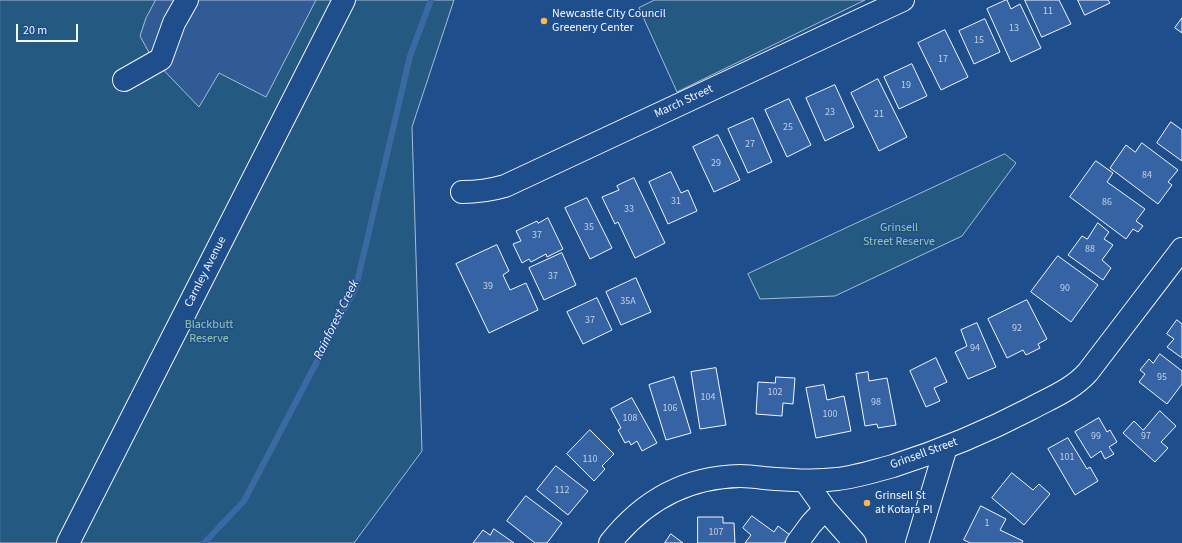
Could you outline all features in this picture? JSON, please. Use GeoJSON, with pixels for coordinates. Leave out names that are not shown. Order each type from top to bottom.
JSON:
{"type":"FeatureCollection","features":[{"type":"Feature","properties":{"kind":"street"},"geometry":{"type":"LineString","coordinates":[[124,80],[161,59],[174,23],[187,0]]}},
{"type":"Feature","properties":{"kind":"street","name":"Carnley Avenue"},"geometry":{"type":"LineString","coordinates":[[68,543],[344,0]]}},
{"type":"Feature","properties":{"kind":"street","name":"March Street"},"geometry":{"type":"LineString","coordinates":[[462,192],[478,192],[505,186],[903,0]]}},
{"type":"Feature","properties":{"kind":"street","name":"Grinsell Street"},"geometry":{"type":"LineString","coordinates":[[610,543],[634,517],[649,505],[663,495],[685,485],[707,480],[740,476],[805,481],[837,479],[871,472],[908,461],[946,447],[998,425],[1063,392],[1082,379],[1182,250]]}},
{"type":"Feature","properties":{"kind":"street"},"geometry":{"type":"LineString","coordinates":[[917,543],[946,447]]}},
{"type":"Feature","properties":{"kind":"street"},"geometry":{"type":"LineString","coordinates":[[805,481],[825,509],[855,543]]}},
{"type":"Feature","properties":{"kind":"street"},"geometry":{"type":"LineString","coordinates":[[797,543],[811,524],[825,509]]}},
{"type":"Feature","properties":{"kind":"green space","name":"Blackbutt Reserve"},"geometry":{"type":"Polygon","coordinates":[[[0,0],[454,0],[412,127],[422,451],[354,543],[0,543],[0,0]]]}},
{"type":"Feature","properties":{"kind":"green space"},"geometry":{"type":"Polygon","coordinates":[[[655,0],[865,0],[677,92],[639,8],[655,0]]]}},
{"type":"Feature","properties":{"kind":"green space","name":"Grinsell Street Reserve"},"geometry":{"type":"Polygon","coordinates":[[[1005,154],[1016,163],[962,236],[835,296],[760,299],[748,274],[1005,154]]]}},
{"type":"Feature","properties":{"kind":"shaded area"},"geometry":{"type":"Polygon","coordinates":[[[156,0],[316,0],[266,97],[219,73],[199,107],[152,58],[140,36],[146,18],[156,0]]]}},
{"type":"Feature","properties":{"kind":"building"},"geometry":{"type":"Polygon","coordinates":[[[1006,0],[1011,9],[1020,4],[1041,48],[1011,62],[987,9],[1006,0]]]}},
{"type":"Feature","properties":{"kind":"building"},"geometry":{"type":"Polygon","coordinates":[[[1025,0],[1059,0],[1071,24],[1042,37],[1025,0]]]}},
{"type":"Feature","properties":{"kind":"building"},"geometry":{"type":"Polygon","coordinates":[[[1078,0],[1108,0],[1110,3],[1085,15],[1078,0]]]}},
{"type":"Feature","properties":{"kind":"building"},"geometry":{"type":"Polygon","coordinates":[[[1182,18],[1182,33],[1175,28],[1182,18]]]}},
{"type":"Feature","properties":{"kind":"building"},"geometry":{"type":"Polygon","coordinates":[[[985,19],[1000,52],[974,64],[959,31],[985,19]]]}},
{"type":"Feature","properties":{"kind":"building"},"geometry":{"type":"Polygon","coordinates":[[[945,30],[968,77],[941,90],[918,43],[945,30]]]}},
{"type":"Feature","properties":{"kind":"building"},"geometry":{"type":"Polygon","coordinates":[[[912,64],[927,96],[899,109],[884,77],[912,64]]]}},
{"type":"Feature","properties":{"kind":"building"},"geometry":{"type":"Polygon","coordinates":[[[878,79],[907,137],[879,151],[851,93],[878,79]]]}},
{"type":"Feature","properties":{"kind":"building"},"geometry":{"type":"Polygon","coordinates":[[[835,85],[854,127],[825,141],[806,98],[835,85]]]}},
{"type":"Feature","properties":{"kind":"building"},"geometry":{"type":"Polygon","coordinates":[[[789,99],[811,145],[787,157],[765,110],[789,99]]]}},
{"type":"Feature","properties":{"kind":"building"},"geometry":{"type":"Polygon","coordinates":[[[753,118],[772,162],[748,173],[728,129],[753,118]]]}},
{"type":"Feature","properties":{"kind":"building"},"geometry":{"type":"Polygon","coordinates":[[[1171,122],[1182,130],[1182,161],[1157,143],[1171,122]]]}},
{"type":"Feature","properties":{"kind":"building"},"geometry":{"type":"Polygon","coordinates":[[[718,135],[740,180],[714,192],[693,147],[718,135]]]}},
{"type":"Feature","properties":{"kind":"building"},"geometry":{"type":"Polygon","coordinates":[[[1142,143],[1178,170],[1168,182],[1172,185],[1158,204],[1110,168],[1126,145],[1135,152],[1142,143]]]}},
{"type":"Feature","properties":{"kind":"building"},"geometry":{"type":"Polygon","coordinates":[[[1096,161],[1113,173],[1107,182],[1145,209],[1136,221],[1143,226],[1138,232],[1133,229],[1126,239],[1070,197],[1096,161]]]}},
{"type":"Feature","properties":{"kind":"building"},"geometry":{"type":"Polygon","coordinates":[[[671,172],[681,193],[688,190],[697,211],[668,224],[649,182],[671,172]]]}},
{"type":"Feature","properties":{"kind":"building"},"geometry":{"type":"Polygon","coordinates":[[[634,178],[665,243],[635,258],[618,222],[615,224],[602,197],[619,190],[617,186],[634,178]]]}},
{"type":"Feature","properties":{"kind":"building"},"geometry":{"type":"Polygon","coordinates":[[[587,198],[612,248],[590,259],[565,208],[587,198]]]}},
{"type":"Feature","properties":{"kind":"building"},"geometry":{"type":"Polygon","coordinates":[[[548,218],[563,249],[547,257],[546,254],[531,262],[529,259],[522,263],[513,244],[521,241],[516,231],[537,221],[538,223],[548,218]]]}},
{"type":"Feature","properties":{"kind":"building"},"geometry":{"type":"Polygon","coordinates":[[[1098,223],[1109,232],[1104,239],[1113,245],[1102,260],[1111,268],[1103,280],[1068,255],[1082,236],[1087,239],[1098,223]]]}},
{"type":"Feature","properties":{"kind":"building"},"geometry":{"type":"Polygon","coordinates":[[[497,245],[509,271],[503,275],[510,290],[526,283],[538,310],[489,333],[456,264],[497,245]]]}},
{"type":"Feature","properties":{"kind":"building"},"geometry":{"type":"Polygon","coordinates":[[[562,253],[576,285],[544,300],[529,268],[562,253]]]}},
{"type":"Feature","properties":{"kind":"building"},"geometry":{"type":"Polygon","coordinates":[[[1058,256],[1098,285],[1071,322],[1031,292],[1058,256]]]}},
{"type":"Feature","properties":{"kind":"building"},"geometry":{"type":"Polygon","coordinates":[[[636,278],[651,312],[621,325],[606,292],[636,278]]]}},
{"type":"Feature","properties":{"kind":"building"},"geometry":{"type":"Polygon","coordinates":[[[597,298],[612,330],[583,344],[567,312],[597,298]]]}},
{"type":"Feature","properties":{"kind":"building"},"geometry":{"type":"Polygon","coordinates":[[[1027,300],[1047,339],[1038,344],[1040,348],[1026,355],[1023,350],[1007,358],[988,319],[1027,300]]]}},
{"type":"Feature","properties":{"kind":"building"},"geometry":{"type":"Polygon","coordinates":[[[1177,320],[1182,324],[1182,358],[1167,347],[1174,339],[1167,334],[1177,320]]]}},
{"type":"Feature","properties":{"kind":"building"},"geometry":{"type":"Polygon","coordinates":[[[977,323],[996,367],[968,379],[955,352],[967,346],[961,330],[977,323]]]}},
{"type":"Feature","properties":{"kind":"building"},"geometry":{"type":"Polygon","coordinates":[[[1160,354],[1182,371],[1182,384],[1167,404],[1139,382],[1145,374],[1140,370],[1149,359],[1153,363],[1160,354]]]}},
{"type":"Feature","properties":{"kind":"building"},"geometry":{"type":"Polygon","coordinates":[[[936,358],[947,382],[934,388],[940,401],[926,407],[910,371],[936,358]]]}},
{"type":"Feature","properties":{"kind":"building"},"geometry":{"type":"Polygon","coordinates":[[[716,368],[726,425],[700,429],[691,372],[716,368]]]}},
{"type":"Feature","properties":{"kind":"building"},"geometry":{"type":"Polygon","coordinates":[[[868,372],[869,381],[887,378],[896,425],[878,428],[877,424],[865,426],[856,374],[868,372]]]}},
{"type":"Feature","properties":{"kind":"building"},"geometry":{"type":"Polygon","coordinates":[[[674,377],[691,433],[666,440],[649,385],[674,377]]]}},
{"type":"Feature","properties":{"kind":"building"},"geometry":{"type":"Polygon","coordinates":[[[776,377],[795,378],[793,404],[783,403],[782,416],[756,414],[758,382],[775,383],[776,377]]]}},
{"type":"Feature","properties":{"kind":"building"},"geometry":{"type":"Polygon","coordinates":[[[824,385],[827,400],[844,396],[851,431],[816,438],[806,388],[824,385]]]}},
{"type":"Feature","properties":{"kind":"building"},"geometry":{"type":"Polygon","coordinates":[[[632,398],[657,443],[642,451],[637,441],[631,445],[629,441],[625,443],[618,430],[621,428],[611,409],[632,398]]]}},
{"type":"Feature","properties":{"kind":"building"},"geometry":{"type":"Polygon","coordinates":[[[1160,411],[1176,426],[1161,442],[1168,448],[1155,462],[1123,433],[1134,421],[1143,430],[1160,411]]]}},
{"type":"Feature","properties":{"kind":"building"},"geometry":{"type":"Polygon","coordinates":[[[1099,418],[1107,432],[1110,430],[1117,442],[1109,447],[1114,454],[1105,459],[1101,451],[1091,458],[1075,432],[1099,418]]]}},
{"type":"Feature","properties":{"kind":"building"},"geometry":{"type":"Polygon","coordinates":[[[590,430],[614,454],[602,466],[605,469],[594,481],[567,454],[590,430]]]}},
{"type":"Feature","properties":{"kind":"building"},"geometry":{"type":"Polygon","coordinates":[[[1068,438],[1087,469],[1090,467],[1098,481],[1075,495],[1048,449],[1068,438]]]}},
{"type":"Feature","properties":{"kind":"building"},"geometry":{"type":"Polygon","coordinates":[[[556,466],[588,491],[568,515],[537,490],[556,466]]]}},
{"type":"Feature","properties":{"kind":"building"},"geometry":{"type":"Polygon","coordinates":[[[1012,473],[1033,490],[1039,484],[1050,494],[1024,525],[992,498],[1012,473]]]}},
{"type":"Feature","properties":{"kind":"building"},"geometry":{"type":"Polygon","coordinates":[[[526,496],[562,523],[547,543],[535,543],[507,521],[526,496]]]}},
{"type":"Feature","properties":{"kind":"building"},"geometry":{"type":"Polygon","coordinates":[[[981,506],[1006,519],[1000,530],[1023,541],[1022,543],[970,543],[964,540],[981,506]]]}},
{"type":"Feature","properties":{"kind":"building"},"geometry":{"type":"Polygon","coordinates":[[[752,516],[774,532],[778,526],[790,535],[784,543],[745,543],[751,535],[743,528],[752,516]]]}},
{"type":"Feature","properties":{"kind":"building"},"geometry":{"type":"Polygon","coordinates":[[[698,517],[723,517],[723,523],[734,523],[735,543],[698,543],[698,517]]]}},
{"type":"Feature","properties":{"kind":"building"},"geometry":{"type":"Polygon","coordinates":[[[494,529],[514,543],[473,543],[483,530],[490,535],[494,529]]]}},
{"type":"Feature","properties":{"kind":"building"},"geometry":{"type":"Polygon","coordinates":[[[671,534],[683,543],[665,543],[671,534]]]}},
{"type":"Feature","properties":{"kind":"waterway","name":"Rainforest Creek"},"geometry":{"type":"LineString","coordinates":[[204,543],[244,501],[356,287],[410,56],[431,0]]}},
{"type":"Feature","properties":{"kind":"place","name":"Newcastle City Council Greenery Center"},"geometry":{"type":"Point","coordinates":[544,21]}},
{"type":"Feature","properties":{"kind":"place","name":"Grinsell St at Kotara Pl"},"geometry":{"type":"Point","coordinates":[867,503]}}]}
